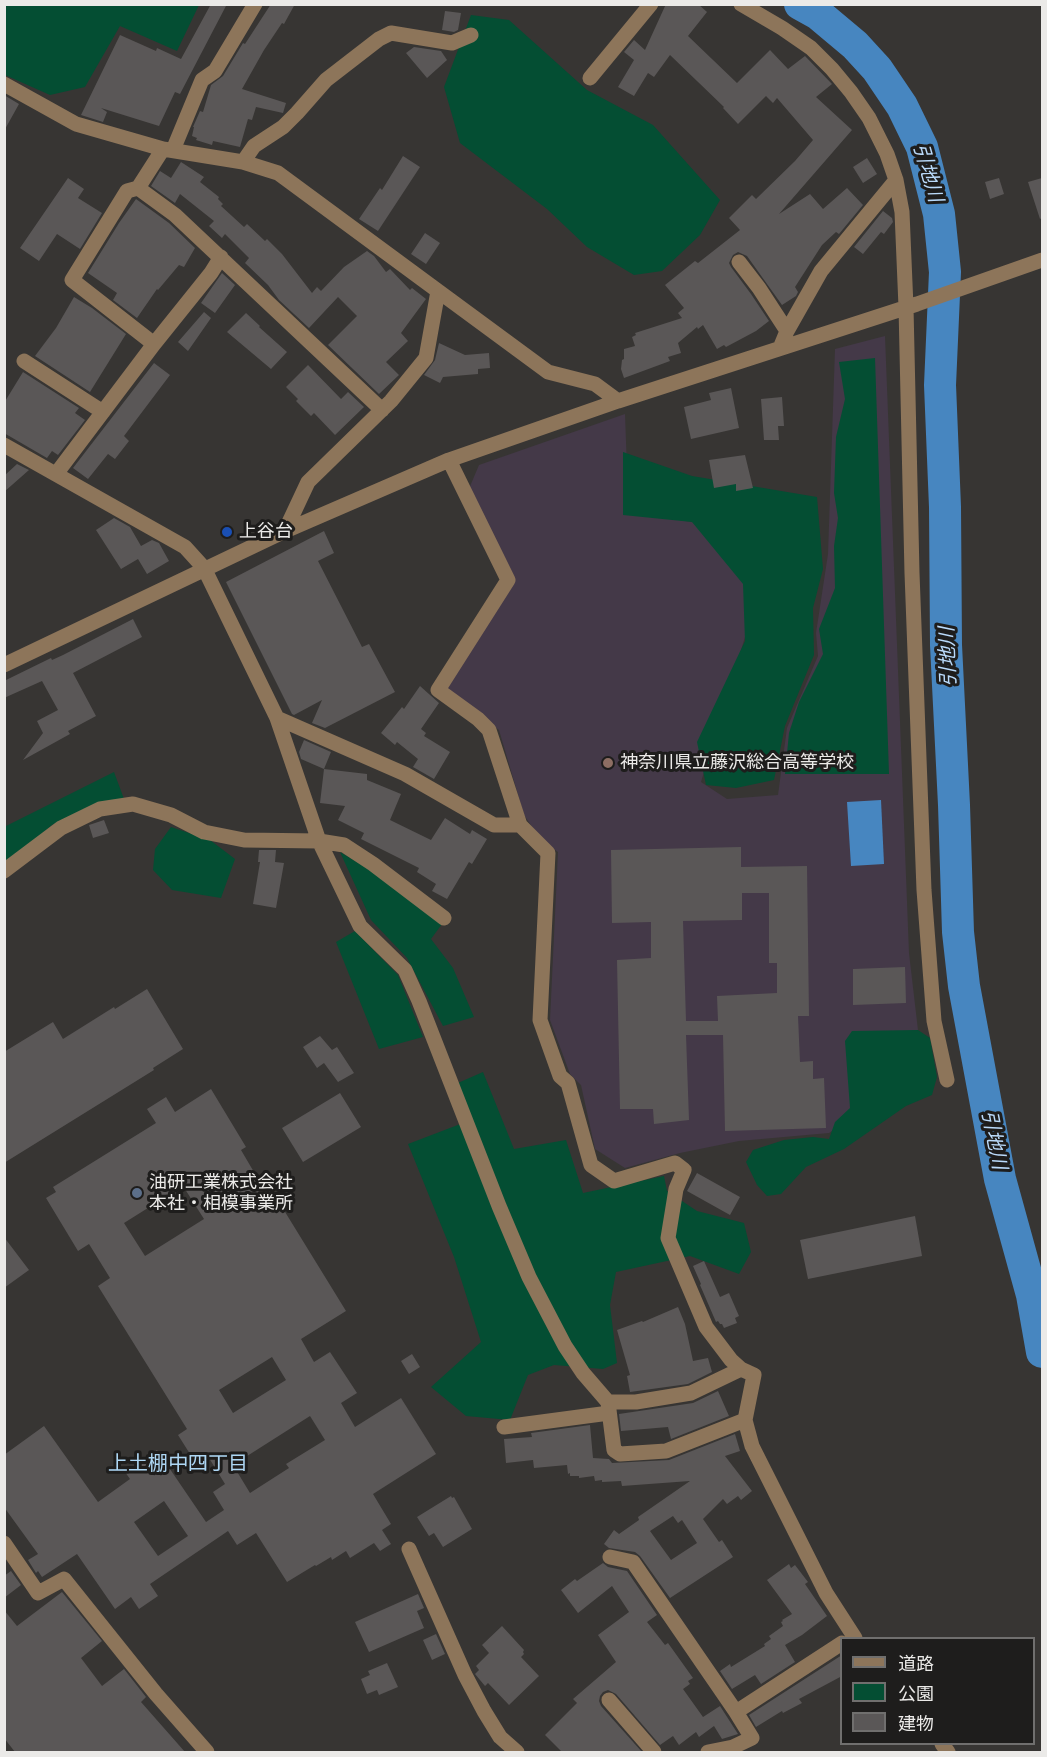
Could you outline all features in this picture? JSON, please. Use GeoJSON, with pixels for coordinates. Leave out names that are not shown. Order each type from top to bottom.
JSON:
{"type":"FeatureCollection","features":[{"type":"Feature","properties":{"kind":"street"},"geometry":{"type":"LineString","coordinates":[[154,344],[72,280],[127,191],[138,188],[168,150],[202,80],[215,71],[255,4]]}},
{"type":"Feature","properties":{"kind":"street"},"geometry":{"type":"LineString","coordinates":[[590,78],[651,4]]}},
{"type":"Feature","properties":{"kind":"street"},"geometry":{"type":"LineString","coordinates":[[741,4],[811,48],[832,69],[869,118],[896,180],[902,212],[912,305],[912,573],[924,890],[934,1020],[946,1080]]}},
{"type":"Feature","properties":{"kind":"street"},"geometry":{"type":"LineString","coordinates":[[243,162],[254,146],[283,127],[297,114],[326,80],[379,39],[391,33],[452,43],[471,35]]}},
{"type":"Feature","properties":{"kind":"street"},"geometry":{"type":"LineString","coordinates":[[4,84],[76,124],[168,150],[243,162],[278,173],[548,372],[595,384],[618,402]]}},
{"type":"Feature","properties":{"kind":"street"},"geometry":{"type":"LineString","coordinates":[[780,348],[787,331],[821,271],[896,180]]}},
{"type":"Feature","properties":{"kind":"street"},"geometry":{"type":"LineString","coordinates":[[138,188],[175,215],[382,410]]}},
{"type":"Feature","properties":{"kind":"street"},"geometry":{"type":"LineString","coordinates":[[56,474],[221,257]]}},
{"type":"Feature","properties":{"kind":"street"},"geometry":{"type":"LineString","coordinates":[[739,262],[787,331]]}},
{"type":"Feature","properties":{"kind":"street"},"geometry":{"type":"LineString","coordinates":[[4,665],[204,568],[448,460],[1041,262]]}},
{"type":"Feature","properties":{"kind":"street"},"geometry":{"type":"LineString","coordinates":[[285,531],[308,482],[391,401],[426,358],[438,291]]}},
{"type":"Feature","properties":{"kind":"street"},"geometry":{"type":"LineString","coordinates":[[24,361],[103,412]]}},
{"type":"Feature","properties":{"kind":"street"},"geometry":{"type":"LineString","coordinates":[[4,445],[185,547],[204,568],[277,718],[319,841],[360,926],[405,970],[419,1000],[529,1277],[565,1346],[608,1408],[614,1450],[620,1454],[666,1451],[745,1420]]}},
{"type":"Feature","properties":{"kind":"street"},"geometry":{"type":"LineString","coordinates":[[448,460],[508,580],[438,690],[478,719],[489,730],[520,825],[548,853],[540,1020],[560,1076],[568,1083],[591,1165],[614,1181],[675,1163],[684,1170],[676,1189],[668,1238],[706,1327],[730,1360],[741,1369],[754,1375],[745,1420],[752,1446],[849,1637]]}},
{"type":"Feature","properties":{"kind":"street"},"geometry":{"type":"LineString","coordinates":[[277,718],[405,774],[494,825],[520,825]]}},
{"type":"Feature","properties":{"kind":"street"},"geometry":{"type":"LineString","coordinates":[[4,871],[61,828],[100,809],[133,804],[171,815],[204,832],[244,840],[319,841],[344,845],[444,918]]}},
{"type":"Feature","properties":{"kind":"street"},"geometry":{"type":"LineString","coordinates":[[504,1427],[691,1393],[741,1369]]}},
{"type":"Feature","properties":{"kind":"street"},"geometry":{"type":"LineString","coordinates":[[4,1543],[38,1593],[64,1579],[156,1694],[207,1752]]}},
{"type":"Feature","properties":{"kind":"street"},"geometry":{"type":"LineString","coordinates":[[409,1549],[465,1675],[484,1711],[500,1737],[517,1752]]}},
{"type":"Feature","properties":{"kind":"street"},"geometry":{"type":"LineString","coordinates":[[610,1557],[633,1562],[752,1738],[733,1747],[708,1752]]}},
{"type":"Feature","properties":{"kind":"street"},"geometry":{"type":"LineString","coordinates":[[736,1712],[840,1645]]}},
{"type":"Feature","properties":{"kind":"street"},"geometry":{"type":"LineString","coordinates":[[609,1700],[654,1752]]}},
{"type":"Feature","properties":{"kind":"shaded area","name":"神奈川県立藤沢総合高等学校"},"geometry":{"type":"Polygon","coordinates":[[[885,336],[909,953],[923,1073],[829,1133],[739,1141],[680,1153],[625,1168],[595,1149],[581,1085],[570,1074],[550,1020],[558,852],[541,840],[524,815],[499,730],[448,689],[447,681],[513,582],[468,491],[479,465],[625,414],[628,497],[634,512],[726,528],[765,571],[701,782],[727,799],[778,795],[787,728],[818,656],[816,633],[828,554],[835,349],[885,336]]]}},
{"type":"Feature","properties":{"kind":"green space"},"geometry":{"type":"Polygon","coordinates":[[[5,4],[199,5],[177,51],[120,26],[85,87],[50,95],[5,75],[5,4]]]}},
{"type":"Feature","properties":{"kind":"green space"},"geometry":{"type":"Polygon","coordinates":[[[471,15],[509,20],[587,90],[653,125],[720,200],[700,235],[662,271],[634,275],[587,247],[547,209],[460,143],[444,87],[471,15]]]}},
{"type":"Feature","properties":{"kind":"green space"},"geometry":{"type":"Polygon","coordinates":[[[875,358],[889,774],[785,774],[789,733],[799,702],[823,654],[819,629],[835,588],[834,546],[838,518],[834,493],[836,437],[845,399],[839,362],[875,358]]]}},
{"type":"Feature","properties":{"kind":"green space"},"geometry":{"type":"Polygon","coordinates":[[[623,452],[692,476],[817,497],[823,569],[813,608],[814,655],[785,726],[774,780],[736,788],[706,785],[697,742],[745,641],[743,584],[692,522],[623,515],[623,452]]]}},
{"type":"Feature","properties":{"kind":"green space"},"geometry":{"type":"Polygon","coordinates":[[[114,772],[124,799],[88,808],[52,825],[8,864],[5,857],[4,827],[114,772]]]}},
{"type":"Feature","properties":{"kind":"green space"},"geometry":{"type":"Polygon","coordinates":[[[171,827],[210,840],[235,859],[221,898],[172,890],[153,870],[155,849],[171,827]]]}},
{"type":"Feature","properties":{"kind":"green space"},"geometry":{"type":"Polygon","coordinates":[[[340,852],[389,881],[442,924],[431,939],[453,968],[474,1017],[443,1026],[407,958],[371,920],[340,852]]]}},
{"type":"Feature","properties":{"kind":"green space"},"geometry":{"type":"Polygon","coordinates":[[[355,931],[398,975],[423,1037],[379,1049],[336,942],[355,931]]]}},
{"type":"Feature","properties":{"kind":"green space"},"geometry":{"type":"Polygon","coordinates":[[[918,1030],[930,1038],[937,1077],[932,1095],[906,1106],[844,1149],[806,1167],[781,1194],[767,1196],[757,1185],[746,1162],[753,1150],[784,1140],[813,1137],[829,1139],[835,1122],[850,1108],[845,1041],[852,1031],[918,1030]]]}},
{"type":"Feature","properties":{"kind":"green space"},"geometry":{"type":"Polygon","coordinates":[[[483,1072],[514,1149],[566,1140],[583,1193],[664,1176],[667,1191],[697,1211],[744,1223],[751,1252],[739,1274],[690,1256],[616,1272],[610,1305],[617,1363],[603,1369],[554,1365],[528,1375],[510,1420],[466,1416],[431,1387],[481,1342],[454,1257],[408,1144],[463,1123],[451,1086],[483,1072]]]}},
{"type":"Feature","properties":{"kind":"water"},"geometry":{"type":"Polygon","coordinates":[[[881,800],[884,864],[851,866],[847,802],[881,800]]]}},
{"type":"Feature","properties":{"kind":"building"},"geometry":{"type":"Polygon","coordinates":[[[211,4],[227,4],[180,94],[175,92],[159,126],[101,108],[107,112],[103,122],[81,115],[120,35],[181,59],[211,4]]]}},
{"type":"Feature","properties":{"kind":"building"},"geometry":{"type":"Polygon","coordinates":[[[271,4],[295,4],[284,24],[282,23],[264,50],[242,89],[286,103],[283,113],[256,107],[252,120],[248,119],[240,147],[213,141],[212,145],[196,140],[197,138],[192,136],[193,127],[200,111],[203,112],[211,85],[223,76],[271,4]]]}},
{"type":"Feature","properties":{"kind":"building"},"geometry":{"type":"Polygon","coordinates":[[[666,4],[698,4],[707,12],[688,36],[737,83],[770,50],[788,69],[805,56],[832,84],[816,97],[852,130],[779,214],[810,194],[823,209],[847,188],[863,205],[839,234],[836,232],[822,245],[795,287],[798,292],[796,296],[782,305],[747,256],[738,252],[733,255],[729,263],[731,267],[769,321],[756,331],[726,347],[724,345],[717,349],[703,325],[698,329],[697,327],[678,343],[681,353],[668,357],[670,361],[624,378],[621,369],[624,349],[635,346],[632,337],[636,335],[635,333],[682,318],[678,313],[684,308],[665,285],[740,230],[729,218],[752,195],[756,199],[813,140],[777,98],[773,103],[766,96],[738,124],[724,107],[670,55],[654,77],[648,73],[634,96],[618,87],[634,60],[624,52],[634,40],[645,50],[666,4]]]}},
{"type":"Feature","properties":{"kind":"building"},"geometry":{"type":"Polygon","coordinates":[[[445,11],[461,13],[458,30],[454,32],[442,30],[445,11]]]}},
{"type":"Feature","properties":{"kind":"building"},"geometry":{"type":"Polygon","coordinates":[[[414,47],[441,51],[447,60],[427,78],[406,53],[414,47]]]}},
{"type":"Feature","properties":{"kind":"building"},"geometry":{"type":"Polygon","coordinates":[[[4,95],[19,104],[4,131],[4,95]]]}},
{"type":"Feature","properties":{"kind":"building"},"geometry":{"type":"Polygon","coordinates":[[[403,156],[420,167],[378,231],[359,219],[380,188],[382,190],[403,156]]]}},
{"type":"Feature","properties":{"kind":"building"},"geometry":{"type":"Polygon","coordinates":[[[867,158],[877,174],[863,183],[853,167],[867,158]]]}},
{"type":"Feature","properties":{"kind":"building"},"geometry":{"type":"Polygon","coordinates":[[[181,162],[204,177],[200,182],[219,197],[218,199],[223,204],[221,206],[244,227],[247,224],[282,254],[312,293],[317,287],[321,291],[344,267],[367,251],[374,256],[386,272],[390,269],[410,290],[412,288],[426,299],[401,333],[408,341],[386,362],[399,375],[379,394],[328,345],[357,316],[338,297],[309,328],[245,263],[249,258],[225,234],[222,238],[209,226],[214,221],[180,194],[175,203],[151,186],[160,171],[171,178],[181,162]]]}},
{"type":"Feature","properties":{"kind":"building"},"geometry":{"type":"Polygon","coordinates":[[[68,178],[84,189],[78,198],[102,213],[80,249],[57,234],[39,261],[20,248],[68,178]]]}},
{"type":"Feature","properties":{"kind":"building"},"geometry":{"type":"Polygon","coordinates":[[[999,178],[1004,194],[990,199],[985,182],[999,178]]]}},
{"type":"Feature","properties":{"kind":"building"},"geometry":{"type":"Polygon","coordinates":[[[1042,178],[1042,218],[1040,219],[1028,182],[1042,178]]]}},
{"type":"Feature","properties":{"kind":"building"},"geometry":{"type":"Polygon","coordinates":[[[136,199],[169,223],[195,248],[184,267],[179,265],[157,289],[137,318],[113,300],[117,293],[88,273],[136,199]]]}},
{"type":"Feature","properties":{"kind":"building"},"geometry":{"type":"Polygon","coordinates":[[[883,211],[892,218],[893,222],[884,234],[881,232],[863,254],[854,247],[883,211]]]}},
{"type":"Feature","properties":{"kind":"building"},"geometry":{"type":"Polygon","coordinates":[[[425,233],[440,243],[426,264],[411,254],[425,233]]]}},
{"type":"Feature","properties":{"kind":"building"},"geometry":{"type":"Polygon","coordinates":[[[222,273],[235,285],[215,313],[201,303],[222,273]]]}},
{"type":"Feature","properties":{"kind":"building"},"geometry":{"type":"Polygon","coordinates":[[[74,297],[126,334],[90,392],[35,356],[56,328],[74,297]]]}},
{"type":"Feature","properties":{"kind":"building"},"geometry":{"type":"Polygon","coordinates":[[[204,312],[211,318],[188,351],[178,342],[204,312]]]}},
{"type":"Feature","properties":{"kind":"building"},"geometry":{"type":"Polygon","coordinates":[[[246,313],[287,352],[271,369],[227,332],[246,313]]]}},
{"type":"Feature","properties":{"kind":"building"},"geometry":{"type":"Polygon","coordinates":[[[439,343],[465,355],[489,353],[490,368],[478,369],[478,374],[443,377],[440,383],[424,375],[435,360],[439,343]]]}},
{"type":"Feature","properties":{"kind":"building"},"geometry":{"type":"Polygon","coordinates":[[[154,363],[170,375],[124,436],[129,441],[115,459],[108,454],[88,479],[73,468],[154,363]]]}},
{"type":"Feature","properties":{"kind":"building"},"geometry":{"type":"Polygon","coordinates":[[[308,365],[341,399],[348,392],[364,407],[335,435],[314,413],[311,416],[286,387],[308,365]]]}},
{"type":"Feature","properties":{"kind":"building"},"geometry":{"type":"Polygon","coordinates":[[[23,372],[79,408],[75,413],[85,420],[58,455],[52,451],[47,458],[4,433],[4,403],[23,372]]]}},
{"type":"Feature","properties":{"kind":"building"},"geometry":{"type":"Polygon","coordinates":[[[731,388],[739,428],[691,439],[684,407],[711,400],[709,393],[731,388]]]}},
{"type":"Feature","properties":{"kind":"building"},"geometry":{"type":"Polygon","coordinates":[[[782,397],[784,426],[778,426],[779,440],[764,440],[761,399],[782,397]]]}},
{"type":"Feature","properties":{"kind":"building"},"geometry":{"type":"Polygon","coordinates":[[[745,455],[753,488],[736,491],[736,484],[714,488],[709,460],[745,455]]]}},
{"type":"Feature","properties":{"kind":"building"},"geometry":{"type":"Polygon","coordinates":[[[17,464],[29,470],[4,492],[4,476],[17,464]]]}},
{"type":"Feature","properties":{"kind":"building"},"geometry":{"type":"Polygon","coordinates":[[[114,518],[130,527],[141,546],[152,540],[159,543],[169,561],[147,574],[138,559],[121,569],[96,530],[114,518]]]}},
{"type":"Feature","properties":{"kind":"building"},"geometry":{"type":"Polygon","coordinates":[[[324,531],[334,553],[318,561],[362,647],[369,644],[395,692],[325,728],[312,723],[322,700],[292,714],[226,582],[324,531]]]}},
{"type":"Feature","properties":{"kind":"building"},"geometry":{"type":"Polygon","coordinates":[[[133,619],[142,637],[73,673],[96,716],[68,731],[70,734],[23,760],[43,733],[37,721],[58,710],[42,681],[4,698],[4,681],[51,658],[52,660],[63,655],[133,619]]]}},
{"type":"Feature","properties":{"kind":"building"},"geometry":{"type":"Polygon","coordinates":[[[420,686],[439,703],[421,729],[426,733],[424,736],[450,752],[434,779],[413,767],[418,759],[397,742],[395,745],[381,733],[402,707],[404,709],[420,686]]]}},
{"type":"Feature","properties":{"kind":"building"},"geometry":{"type":"Polygon","coordinates":[[[304,740],[331,752],[324,769],[301,759],[299,752],[304,740]]]}},
{"type":"Feature","properties":{"kind":"building"},"geometry":{"type":"Polygon","coordinates":[[[324,769],[367,774],[367,780],[401,794],[390,820],[431,840],[445,818],[470,834],[472,830],[487,839],[472,864],[469,862],[447,899],[432,891],[436,884],[417,872],[419,868],[361,839],[364,833],[338,820],[345,806],[320,803],[324,769]]]}},
{"type":"Feature","properties":{"kind":"building"},"geometry":{"type":"Polygon","coordinates":[[[104,820],[109,833],[93,838],[89,825],[104,820]]]}},
{"type":"Feature","properties":{"kind":"building"},"geometry":{"type":"Polygon","coordinates":[[[741,847],[741,867],[807,866],[809,1016],[798,1016],[800,1062],[813,1061],[813,1079],[824,1078],[826,1128],[725,1131],[723,1035],[686,1035],[689,1120],[654,1124],[653,1109],[620,1109],[617,960],[651,958],[651,922],[612,923],[611,850],[741,847]],[[742,893],[742,920],[683,921],[686,1021],[718,1021],[717,996],[777,993],[777,963],[769,963],[769,893],[742,893]]]}},
{"type":"Feature","properties":{"kind":"building"},"geometry":{"type":"Polygon","coordinates":[[[259,850],[276,850],[275,862],[284,863],[276,908],[253,904],[260,862],[258,862],[259,850]]]}},
{"type":"Feature","properties":{"kind":"building"},"geometry":{"type":"Polygon","coordinates":[[[905,967],[906,1003],[853,1005],[853,969],[905,967]]]}},
{"type":"Feature","properties":{"kind":"building"},"geometry":{"type":"Polygon","coordinates":[[[147,989],[183,1049],[153,1068],[154,1070],[4,1163],[4,1052],[53,1022],[63,1039],[147,989]]]}},
{"type":"Feature","properties":{"kind":"building"},"geometry":{"type":"Polygon","coordinates":[[[320,1036],[332,1050],[337,1047],[354,1073],[338,1082],[324,1063],[317,1068],[303,1047],[320,1036]]]}},
{"type":"Feature","properties":{"kind":"building"},"geometry":{"type":"Polygon","coordinates":[[[211,1089],[246,1147],[241,1150],[261,1184],[266,1181],[346,1311],[301,1339],[314,1362],[330,1352],[357,1393],[341,1403],[355,1427],[401,1398],[436,1454],[373,1494],[391,1524],[382,1530],[391,1544],[380,1551],[374,1543],[350,1558],[346,1551],[332,1560],[331,1557],[315,1565],[287,1582],[256,1533],[237,1545],[228,1531],[150,1584],[158,1596],[139,1609],[131,1597],[115,1609],[77,1554],[42,1577],[38,1571],[36,1573],[28,1560],[38,1554],[4,1507],[4,1455],[44,1426],[98,1502],[130,1479],[125,1472],[157,1450],[206,1522],[224,1510],[213,1492],[225,1484],[209,1458],[197,1465],[178,1435],[187,1429],[98,1286],[110,1278],[89,1244],[78,1251],[46,1198],[56,1192],[53,1187],[156,1123],[147,1109],[166,1097],[175,1112],[211,1089]],[[183,1186],[124,1223],[145,1256],[204,1219],[183,1186]],[[272,1357],[219,1390],[233,1413],[286,1380],[272,1357]],[[310,1416],[233,1465],[250,1493],[289,1468],[286,1464],[325,1440],[310,1416]],[[164,1501],[134,1522],[158,1556],[188,1536],[164,1501]]]}},
{"type":"Feature","properties":{"kind":"building"},"geometry":{"type":"Polygon","coordinates":[[[340,1093],[361,1127],[303,1162],[282,1128],[340,1093]]]}},
{"type":"Feature","properties":{"kind":"building"},"geometry":{"type":"Polygon","coordinates":[[[697,1173],[740,1197],[730,1215],[687,1191],[697,1173]]]}},
{"type":"Feature","properties":{"kind":"building"},"geometry":{"type":"Polygon","coordinates":[[[915,1216],[922,1256],[808,1279],[800,1240],[915,1216]]]}},
{"type":"Feature","properties":{"kind":"building"},"geometry":{"type":"Polygon","coordinates":[[[4,1237],[29,1270],[4,1288],[4,1237]]]}},
{"type":"Feature","properties":{"kind":"building"},"geometry":{"type":"Polygon","coordinates":[[[704,1261],[720,1297],[729,1293],[739,1316],[735,1318],[737,1323],[724,1328],[718,1321],[716,1322],[693,1266],[704,1261]]]}},
{"type":"Feature","properties":{"kind":"building"},"geometry":{"type":"Polygon","coordinates":[[[678,1307],[685,1324],[693,1361],[708,1358],[712,1372],[688,1384],[630,1392],[627,1376],[630,1375],[617,1330],[678,1307]]]}},
{"type":"Feature","properties":{"kind":"building"},"geometry":{"type":"Polygon","coordinates":[[[412,1354],[420,1367],[409,1374],[401,1361],[412,1354]]]}},
{"type":"Feature","properties":{"kind":"building"},"geometry":{"type":"Polygon","coordinates":[[[718,1391],[729,1416],[671,1439],[668,1427],[621,1431],[619,1414],[693,1403],[718,1391]]]}},
{"type":"Feature","properties":{"kind":"building"},"geometry":{"type":"Polygon","coordinates":[[[590,1425],[593,1458],[609,1459],[612,1463],[669,1460],[735,1434],[740,1451],[725,1456],[752,1491],[741,1500],[738,1496],[727,1504],[723,1499],[703,1519],[719,1542],[722,1540],[733,1557],[670,1598],[640,1556],[635,1552],[609,1548],[604,1544],[614,1530],[619,1534],[639,1520],[638,1517],[690,1481],[622,1486],[621,1481],[602,1482],[602,1480],[595,1481],[594,1476],[579,1478],[579,1476],[570,1476],[567,1465],[534,1468],[533,1460],[506,1463],[504,1439],[532,1437],[531,1433],[590,1425]],[[673,1516],[650,1531],[671,1560],[697,1543],[682,1520],[678,1523],[673,1516]]]}},
{"type":"Feature","properties":{"kind":"building"},"geometry":{"type":"Polygon","coordinates":[[[451,1496],[454,1497],[472,1529],[443,1547],[434,1533],[429,1536],[417,1517],[451,1496]]]}},
{"type":"Feature","properties":{"kind":"building"},"geometry":{"type":"Polygon","coordinates":[[[603,1563],[608,1567],[627,1571],[657,1615],[647,1622],[665,1645],[668,1643],[693,1678],[688,1681],[690,1684],[683,1689],[703,1717],[720,1706],[738,1734],[722,1739],[714,1726],[699,1737],[696,1732],[679,1745],[673,1736],[660,1745],[616,1694],[608,1690],[600,1696],[601,1706],[642,1752],[562,1752],[545,1735],[577,1703],[573,1699],[616,1662],[598,1635],[629,1612],[612,1586],[578,1613],[561,1590],[603,1563]]]}},
{"type":"Feature","properties":{"kind":"building"},"geometry":{"type":"Polygon","coordinates":[[[789,1564],[791,1568],[795,1565],[808,1582],[805,1584],[827,1616],[785,1645],[795,1662],[761,1684],[755,1675],[732,1689],[720,1671],[730,1664],[731,1667],[765,1646],[764,1644],[771,1639],[769,1636],[783,1626],[782,1620],[792,1614],[767,1580],[789,1564]]]}},
{"type":"Feature","properties":{"kind":"building"},"geometry":{"type":"Polygon","coordinates":[[[11,1571],[21,1585],[4,1598],[4,1576],[11,1571]]]}},
{"type":"Feature","properties":{"kind":"building"},"geometry":{"type":"Polygon","coordinates":[[[62,1592],[102,1641],[81,1658],[102,1686],[124,1669],[146,1697],[141,1702],[185,1752],[15,1752],[4,1738],[4,1610],[17,1626],[62,1592]]]}},
{"type":"Feature","properties":{"kind":"building"},"geometry":{"type":"Polygon","coordinates":[[[418,1594],[424,1608],[417,1611],[424,1628],[369,1652],[355,1622],[418,1594]]]}},
{"type":"Feature","properties":{"kind":"building"},"geometry":{"type":"Polygon","coordinates":[[[502,1626],[524,1650],[521,1657],[539,1676],[509,1705],[488,1683],[485,1686],[475,1674],[479,1670],[476,1666],[489,1653],[482,1645],[502,1626]]]}},
{"type":"Feature","properties":{"kind":"building"},"geometry":{"type":"Polygon","coordinates":[[[436,1634],[445,1654],[432,1660],[423,1640],[436,1634]]]}},
{"type":"Feature","properties":{"kind":"building"},"geometry":{"type":"Polygon","coordinates":[[[840,1656],[840,1677],[799,1699],[802,1703],[783,1713],[782,1711],[756,1727],[749,1715],[840,1656]]]}},
{"type":"Feature","properties":{"kind":"building"},"geometry":{"type":"Polygon","coordinates":[[[387,1663],[398,1687],[379,1695],[377,1690],[367,1694],[361,1679],[370,1675],[368,1671],[387,1663]]]}},
{"type":"Feature","properties":{"kind":"waterway","name":"引地川"},"geometry":{"type":"LineString","coordinates":[[800,4],[818,14],[855,45],[877,69],[902,106],[922,147],[939,214],[945,272],[940,385],[945,507],[946,645],[958,932],[964,986],[1000,1179],[1032,1295],[1042,1352]]}},
{"type":"Feature","properties":{"kind":"place","name":"上谷台"},"geometry":{"type":"Point","coordinates":[227,532]}},
{"type":"Feature","properties":{"kind":"place","name":"神奈川県立藤沢総合高等学校"},"geometry":{"type":"Point","coordinates":[608,763]}},
{"type":"Feature","properties":{"kind":"place","name":"油研工業株式会社 本社・相模事業所"},"geometry":{"type":"Point","coordinates":[137,1193]}},
{"type":"Feature","properties":{"kind":"district","name":"上土棚中四丁目"},"geometry":{"type":"Point","coordinates":[178,1465]}}]}
